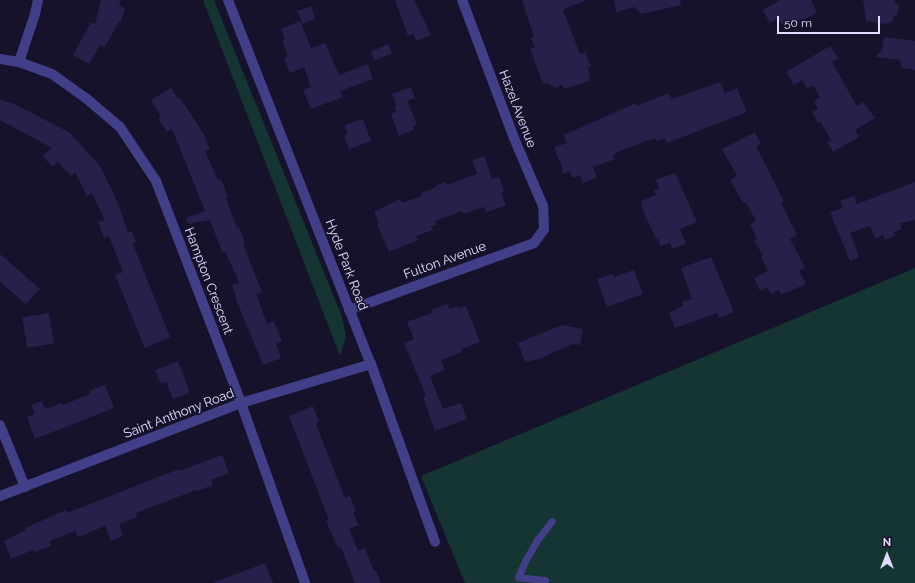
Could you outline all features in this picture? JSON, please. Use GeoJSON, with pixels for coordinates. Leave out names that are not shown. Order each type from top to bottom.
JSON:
{"type":"FeatureCollection","features":[{"type":"Feature","properties":{"kind":"street"},"geometry":{"type":"LineString","coordinates":[[19,62],[35,14],[38,0]]}},
{"type":"Feature","properties":{"kind":"street","name":"Hyde Park Road"},"geometry":{"type":"LineString","coordinates":[[228,0],[371,364],[435,542]]}},
{"type":"Feature","properties":{"kind":"street","name":"Hazel Avenue"},"geometry":{"type":"LineString","coordinates":[[462,0],[514,138],[543,206],[544,229]]}},
{"type":"Feature","properties":{"kind":"street","name":"Hampton Crescent"},"geometry":{"type":"LineString","coordinates":[[0,59],[19,62],[52,74],[87,99],[120,127],[156,181],[241,404],[305,583]]}},
{"type":"Feature","properties":{"kind":"street","name":"Fulton Avenue"},"geometry":{"type":"LineString","coordinates":[[350,310],[534,243],[544,229]]}},
{"type":"Feature","properties":{"kind":"street","name":"Saint Anthony Road"},"geometry":{"type":"LineString","coordinates":[[0,496],[241,404],[371,364]]}},
{"type":"Feature","properties":{"kind":"street"},"geometry":{"type":"LineString","coordinates":[[0,425],[25,487]]}},
{"type":"Feature","properties":{"kind":"lane"},"geometry":{"type":"LineString","coordinates":[[545,580],[518,576],[524,561],[537,540],[552,521]]}},
{"type":"Feature","properties":{"kind":"green space"},"geometry":{"type":"Polygon","coordinates":[[[203,0],[214,0],[342,317],[346,337],[340,356],[203,0]]]}},
{"type":"Feature","properties":{"kind":"green space"},"geometry":{"type":"Polygon","coordinates":[[[915,268],[915,583],[465,583],[421,476],[915,268]]]}},
{"type":"Feature","properties":{"kind":"building"},"geometry":{"type":"Polygon","coordinates":[[[101,0],[121,0],[119,6],[125,8],[121,22],[119,22],[104,48],[100,45],[89,64],[73,55],[91,22],[95,24],[101,0]]]}},
{"type":"Feature","properties":{"kind":"building"},"geometry":{"type":"Polygon","coordinates":[[[395,0],[414,0],[431,35],[416,41],[413,34],[408,36],[395,0]]]}},
{"type":"Feature","properties":{"kind":"building"},"geometry":{"type":"Polygon","coordinates":[[[522,0],[586,0],[563,10],[580,54],[585,52],[591,66],[588,67],[590,81],[564,89],[562,85],[555,88],[547,83],[543,84],[530,49],[535,47],[531,38],[534,37],[522,0]]]}},
{"type":"Feature","properties":{"kind":"building"},"geometry":{"type":"Polygon","coordinates":[[[614,0],[680,0],[681,5],[641,14],[635,7],[616,12],[614,0]]]}},
{"type":"Feature","properties":{"kind":"building"},"geometry":{"type":"Polygon","coordinates":[[[780,0],[811,0],[817,13],[803,20],[802,18],[792,25],[789,21],[783,25],[777,19],[770,23],[763,10],[780,0]]]}},
{"type":"Feature","properties":{"kind":"building"},"geometry":{"type":"Polygon","coordinates":[[[863,0],[894,0],[894,3],[899,4],[897,16],[894,15],[893,21],[887,24],[866,21],[863,0]]]}},
{"type":"Feature","properties":{"kind":"building"},"geometry":{"type":"Polygon","coordinates":[[[311,6],[315,19],[303,24],[297,11],[311,6]]]}},
{"type":"Feature","properties":{"kind":"building"},"geometry":{"type":"Polygon","coordinates":[[[300,21],[311,48],[325,43],[339,75],[368,64],[373,79],[340,91],[343,97],[311,109],[303,90],[311,87],[304,67],[290,73],[284,58],[288,56],[282,40],[285,39],[281,29],[300,21]]]}},
{"type":"Feature","properties":{"kind":"building"},"geometry":{"type":"Polygon","coordinates":[[[884,37],[915,41],[915,70],[902,68],[900,60],[875,57],[882,50],[884,37]]]}},
{"type":"Feature","properties":{"kind":"building"},"geometry":{"type":"Polygon","coordinates":[[[388,44],[392,53],[375,61],[371,52],[388,44]]]}},
{"type":"Feature","properties":{"kind":"building"},"geometry":{"type":"Polygon","coordinates":[[[830,46],[838,58],[832,62],[857,106],[863,102],[875,118],[855,130],[859,137],[833,152],[827,142],[831,140],[820,121],[818,123],[812,112],[818,109],[814,101],[820,97],[814,86],[807,88],[802,80],[794,85],[786,72],[830,46]]]}},
{"type":"Feature","properties":{"kind":"building"},"geometry":{"type":"Polygon","coordinates":[[[720,82],[725,93],[737,88],[747,112],[667,143],[665,138],[656,141],[655,138],[622,150],[613,155],[615,159],[593,167],[597,177],[583,183],[580,175],[572,178],[570,171],[563,174],[560,160],[559,161],[554,147],[567,143],[564,135],[636,103],[637,106],[669,93],[672,99],[720,82]]]}},
{"type":"Feature","properties":{"kind":"building"},"geometry":{"type":"Polygon","coordinates":[[[411,87],[415,98],[407,101],[417,124],[413,126],[414,130],[399,136],[391,114],[396,112],[394,107],[396,106],[392,94],[411,87]]]}},
{"type":"Feature","properties":{"kind":"building"},"geometry":{"type":"Polygon","coordinates":[[[171,88],[178,99],[180,98],[203,133],[210,149],[205,151],[218,180],[221,179],[237,228],[239,227],[245,243],[243,244],[262,292],[256,294],[267,324],[274,321],[282,342],[276,344],[281,358],[263,365],[235,297],[232,285],[239,282],[225,251],[222,252],[210,220],[188,224],[186,218],[205,211],[172,129],[167,132],[158,118],[161,116],[151,100],[171,88]]]}},
{"type":"Feature","properties":{"kind":"building"},"geometry":{"type":"Polygon","coordinates":[[[0,100],[12,103],[69,132],[100,166],[117,201],[128,232],[132,231],[136,242],[133,243],[135,249],[170,337],[145,348],[115,275],[123,272],[109,236],[104,238],[98,222],[105,220],[92,193],[87,196],[75,172],[71,176],[58,162],[52,167],[43,156],[52,148],[0,120],[0,100]]]}},
{"type":"Feature","properties":{"kind":"building"},"geometry":{"type":"Polygon","coordinates":[[[363,119],[371,141],[349,149],[344,136],[348,134],[345,125],[363,119]]]}},
{"type":"Feature","properties":{"kind":"building"},"geometry":{"type":"Polygon","coordinates":[[[755,132],[761,144],[756,146],[784,201],[781,203],[797,235],[790,239],[805,267],[799,271],[806,284],[781,295],[779,290],[771,294],[767,287],[760,291],[754,278],[768,271],[761,258],[763,256],[754,240],[757,239],[750,224],[756,221],[746,202],[743,203],[730,180],[737,176],[722,149],[755,132]]]}},
{"type":"Feature","properties":{"kind":"building"},"geometry":{"type":"Polygon","coordinates":[[[484,156],[492,179],[499,177],[504,191],[501,192],[506,206],[486,212],[484,207],[464,214],[462,211],[435,221],[436,225],[431,227],[433,230],[416,236],[418,240],[389,252],[377,224],[379,223],[374,212],[400,199],[402,203],[422,196],[421,193],[436,187],[436,185],[446,182],[447,185],[477,174],[472,160],[484,156]]]}},
{"type":"Feature","properties":{"kind":"building"},"geometry":{"type":"Polygon","coordinates":[[[675,173],[697,222],[680,229],[686,244],[672,249],[670,243],[661,246],[658,239],[656,239],[641,206],[643,205],[641,201],[656,195],[654,190],[659,189],[656,180],[675,173]]]}},
{"type":"Feature","properties":{"kind":"building"},"geometry":{"type":"Polygon","coordinates":[[[915,182],[915,220],[900,223],[902,229],[893,232],[895,236],[885,240],[883,235],[875,239],[870,226],[850,233],[859,257],[850,261],[830,212],[843,208],[840,201],[854,196],[857,204],[915,182]]]}},
{"type":"Feature","properties":{"kind":"building"},"geometry":{"type":"Polygon","coordinates":[[[0,254],[40,289],[26,304],[0,282],[0,254]]]}},
{"type":"Feature","properties":{"kind":"building"},"geometry":{"type":"Polygon","coordinates":[[[711,257],[734,312],[719,318],[717,313],[675,328],[669,313],[683,306],[682,302],[692,299],[681,268],[711,257]]]}},
{"type":"Feature","properties":{"kind":"building"},"geometry":{"type":"Polygon","coordinates":[[[634,270],[643,294],[607,307],[597,279],[613,274],[614,277],[634,270]]]}},
{"type":"Feature","properties":{"kind":"building"},"geometry":{"type":"Polygon","coordinates":[[[448,304],[449,309],[458,306],[459,308],[466,306],[480,342],[461,349],[462,352],[441,360],[445,370],[430,376],[443,409],[461,403],[467,419],[435,431],[423,397],[426,396],[404,343],[414,339],[407,322],[432,313],[431,310],[448,304]]]}},
{"type":"Feature","properties":{"kind":"building"},"geometry":{"type":"Polygon","coordinates":[[[49,313],[54,344],[27,348],[22,317],[49,313]]]}},
{"type":"Feature","properties":{"kind":"building"},"geometry":{"type":"Polygon","coordinates":[[[562,325],[583,329],[580,345],[572,344],[539,359],[525,362],[518,343],[562,325]]]}},
{"type":"Feature","properties":{"kind":"building"},"geometry":{"type":"Polygon","coordinates":[[[178,361],[190,393],[173,399],[166,382],[161,384],[155,370],[178,361]]]}},
{"type":"Feature","properties":{"kind":"building"},"geometry":{"type":"Polygon","coordinates":[[[105,385],[114,408],[35,439],[27,417],[35,414],[31,405],[42,401],[45,409],[62,403],[63,405],[90,394],[89,391],[105,385]]]}},
{"type":"Feature","properties":{"kind":"building"},"geometry":{"type":"Polygon","coordinates":[[[313,406],[319,422],[316,424],[345,498],[350,496],[356,511],[353,512],[359,525],[349,529],[358,551],[365,548],[374,571],[376,571],[381,583],[355,583],[341,547],[338,548],[326,521],[329,520],[289,416],[313,406]]]}},
{"type":"Feature","properties":{"kind":"building"},"geometry":{"type":"Polygon","coordinates":[[[222,455],[229,473],[211,480],[213,485],[136,513],[138,516],[119,524],[123,536],[111,541],[105,526],[78,537],[75,531],[50,541],[51,546],[35,552],[33,550],[11,559],[4,541],[26,530],[25,528],[66,510],[67,513],[179,469],[179,471],[222,455]]]}},
{"type":"Feature","properties":{"kind":"building"},"geometry":{"type":"Polygon","coordinates":[[[265,563],[273,583],[215,583],[215,582],[265,563]]]}}]}
